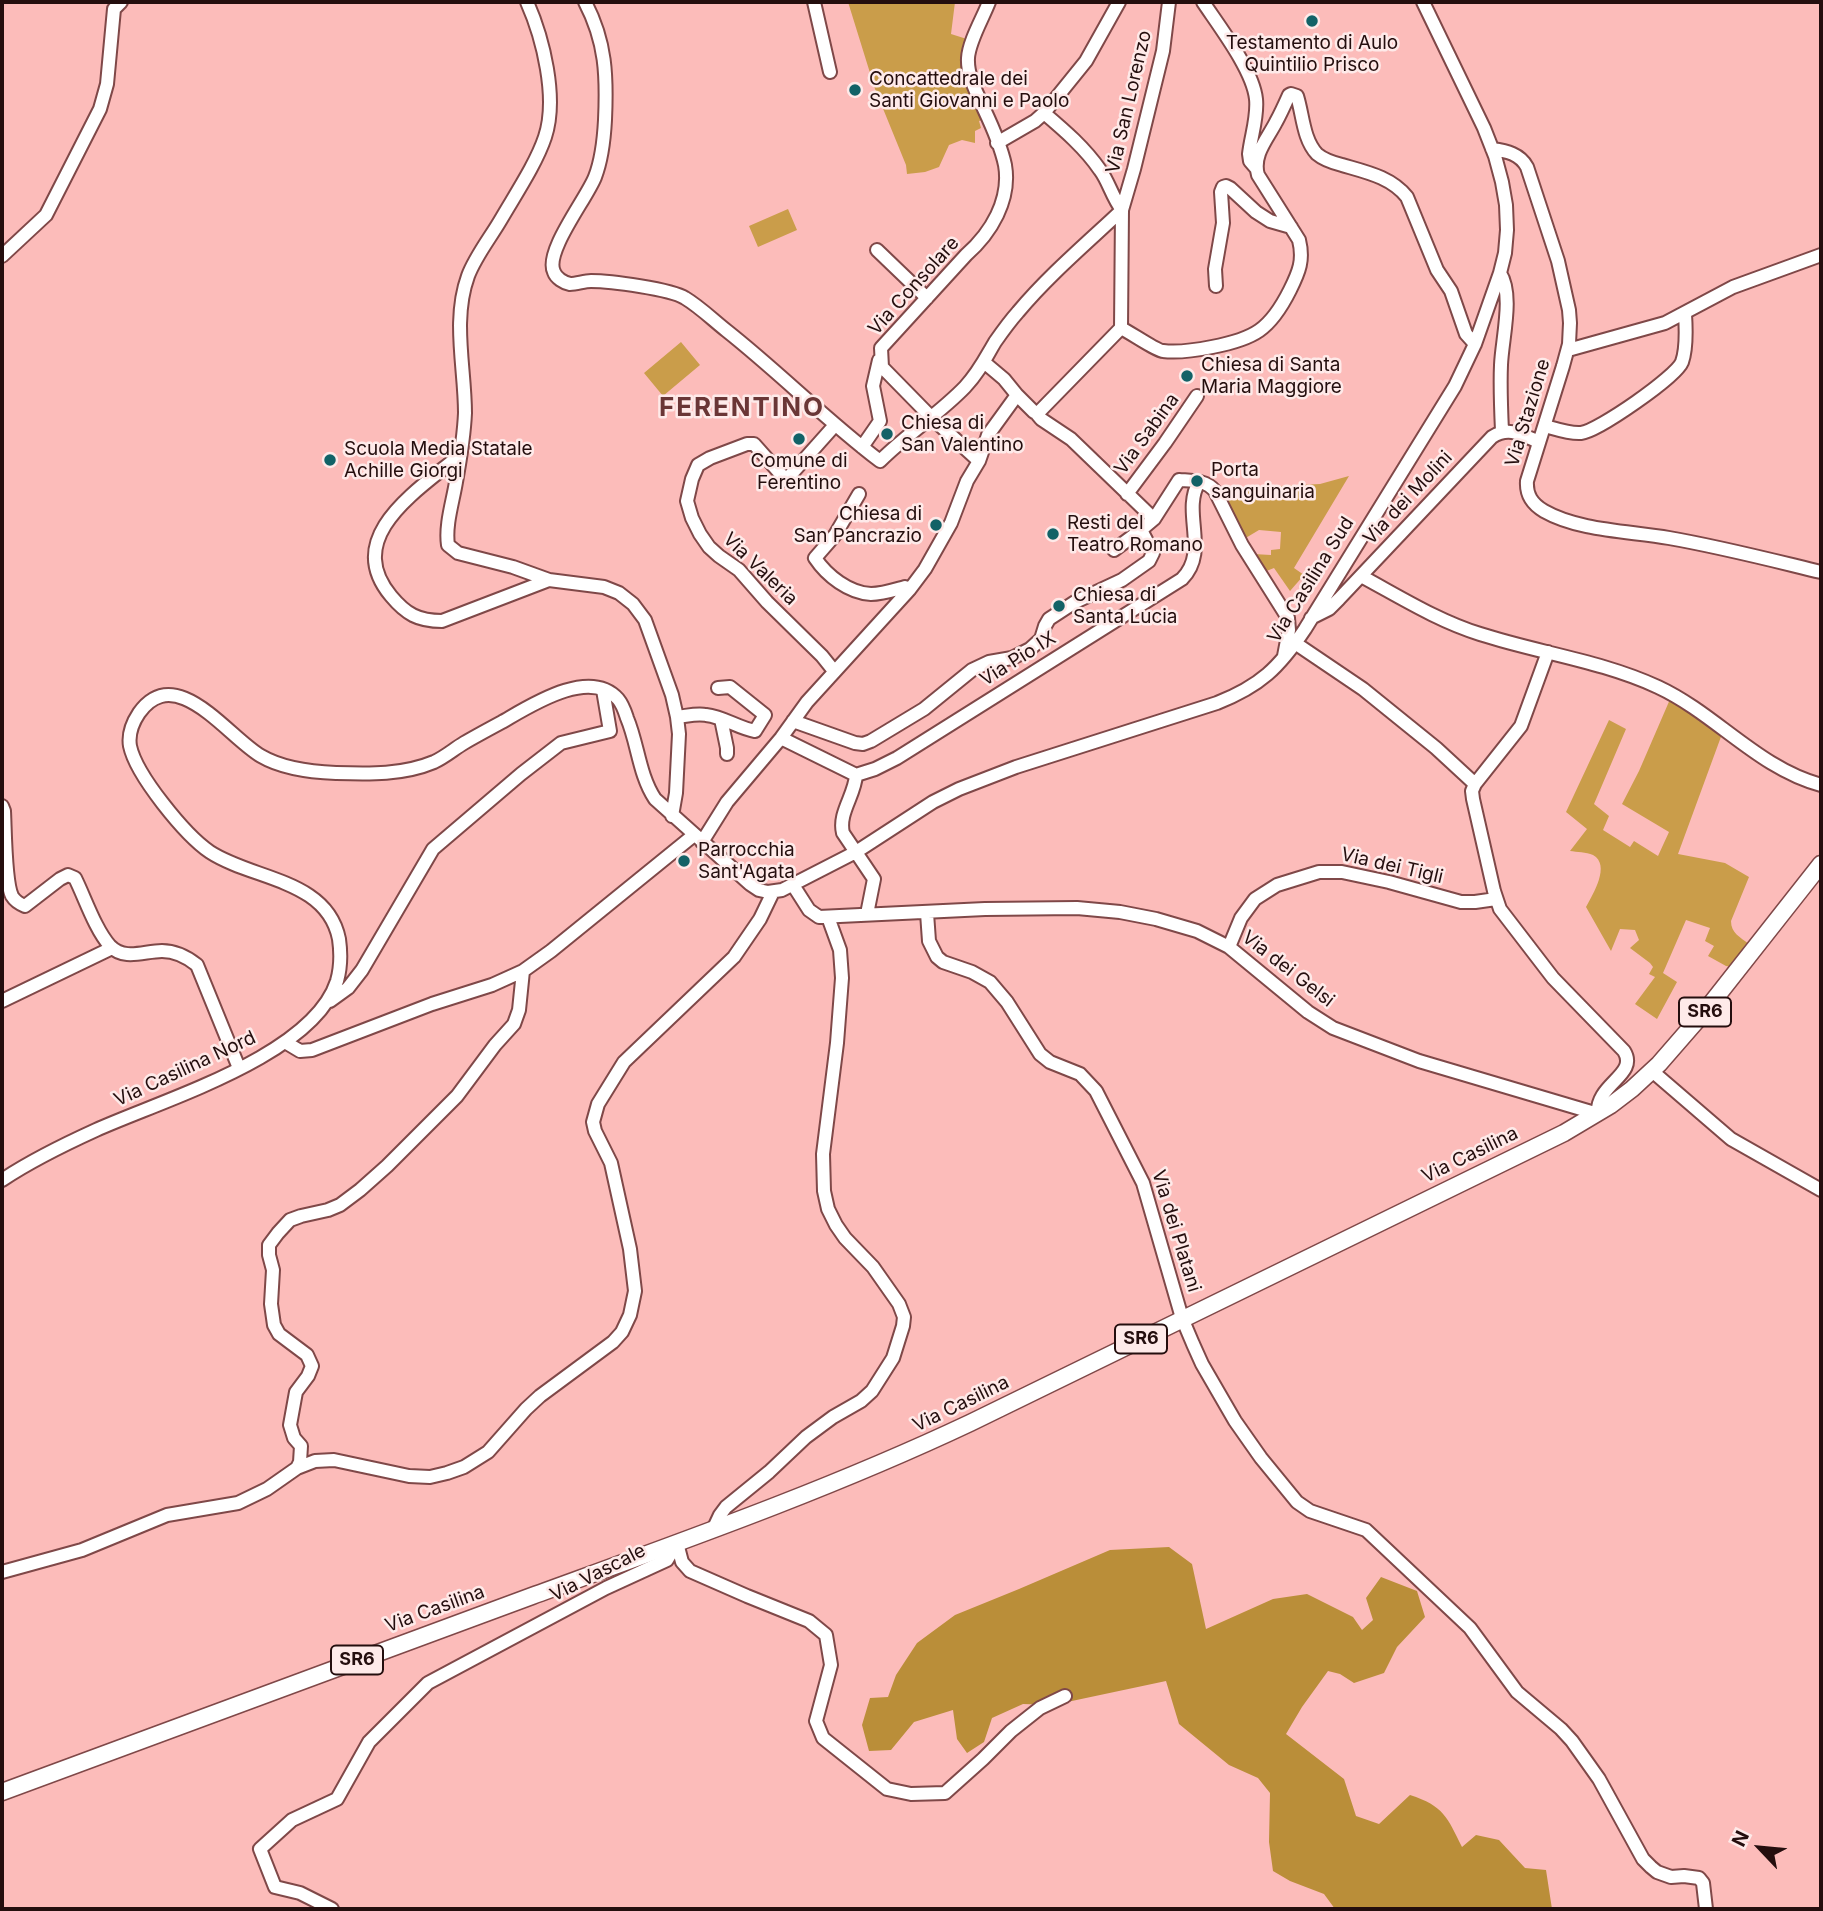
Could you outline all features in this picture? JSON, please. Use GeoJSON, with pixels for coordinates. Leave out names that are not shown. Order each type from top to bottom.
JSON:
{"type":"FeatureCollection","features":[{"type":"Feature","properties":{"kind":"main road","name":"Via Casilina"},"geometry":{"type":"LineString","coordinates":[[2,1792],[713,1530],[902,1455],[1556,1137],[1598,1114],[1652,1071],[1706,1010],[1821,864]]}},
{"type":"Feature","properties":{"kind":"street"},"geometry":{"type":"LineString","coordinates":[[2,256],[46,215],[100,109],[107,84],[114,9],[121,2]]}},
{"type":"Feature","properties":{"kind":"street"},"geometry":{"type":"LineString","coordinates":[[527,2],[537,24],[549,81],[546,136],[469,274],[463,292],[461,347],[465,413],[448,545],[458,554],[513,567],[549,580],[604,587],[619,593],[633,604],[645,620],[672,695],[677,717],[677,781],[672,816]]}},
{"type":"Feature","properties":{"kind":"street"},"geometry":{"type":"LineString","coordinates":[[585,2],[602,44],[607,80],[604,142],[596,176],[555,251],[552,263],[554,272],[558,278],[569,284],[592,281],[635,285],[683,296],[766,362],[835,425],[880,461],[896,444],[932,418],[965,387],[985,363],[995,342],[1018,311],[1122,210]]}},
{"type":"Feature","properties":{"kind":"street","name":"Via Consolare"},"geometry":{"type":"LineString","coordinates":[[979,461],[882,367],[881,348],[987,234],[1002,206],[1005,165],[992,125],[970,77],[968,56],[989,2]]}},
{"type":"Feature","properties":{"kind":"street"},"geometry":{"type":"LineString","coordinates":[[998,143],[1044,113],[1086,61],[1119,2]]}},
{"type":"Feature","properties":{"kind":"street","name":"Via San Lorenzo"},"geometry":{"type":"LineString","coordinates":[[1122,210],[1163,51],[1169,2]]}},
{"type":"Feature","properties":{"kind":"street"},"geometry":{"type":"LineString","coordinates":[[1203,2],[1234,46],[1254,89],[1256,112],[1248,154],[1250,161],[1257,162]]}},
{"type":"Feature","properties":{"kind":"street","name":"Via Casilina Sud"},"geometry":{"type":"LineString","coordinates":[[773,892],[793,885],[856,852],[933,802],[959,789],[1016,767],[1217,703],[1258,683],[1283,660],[1446,402],[1475,344],[1500,273],[1507,238],[1507,211],[1502,182],[1492,149],[1423,2]]}},
{"type":"Feature","properties":{"kind":"street"},"geometry":{"type":"LineString","coordinates":[[815,8],[830,72]]}},
{"type":"Feature","properties":{"kind":"street"},"geometry":{"type":"LineString","coordinates":[[1121,328],[1158,350],[1200,349],[1246,339],[1265,327],[1280,310],[1298,274],[1302,251],[1299,240],[1258,175],[1257,162],[1289,95],[1295,94],[1305,131],[1317,154],[1328,161],[1383,178],[1401,190],[1437,270],[1451,290],[1466,334],[1475,344]]}},
{"type":"Feature","properties":{"kind":"street"},"geometry":{"type":"LineString","coordinates":[[1036,413],[1121,328],[1122,210],[1114,200],[1100,169],[1064,129],[1044,113]]}},
{"type":"Feature","properties":{"kind":"street","name":"Via Stazione"},"geometry":{"type":"LineString","coordinates":[[1492,149],[1509,152],[1525,162],[1558,261],[1569,310],[1568,349],[1528,477],[1527,490],[1534,504],[1551,515],[1581,524],[1699,543],[1821,572]]}},
{"type":"Feature","properties":{"kind":"street"},"geometry":{"type":"LineString","coordinates":[[1216,286],[1215,269],[1223,223],[1223,187],[1230,188],[1270,221],[1291,227]]}},
{"type":"Feature","properties":{"kind":"street"},"geometry":{"type":"LineString","coordinates":[[877,250],[927,298]]}},
{"type":"Feature","properties":{"kind":"street"},"geometry":{"type":"LineString","coordinates":[[1568,349],[1659,325],[1733,287],[1821,255]]}},
{"type":"Feature","properties":{"kind":"street"},"geometry":{"type":"LineString","coordinates":[[1500,273],[1506,294],[1501,363],[1502,431],[1516,432],[1539,442]]}},
{"type":"Feature","properties":{"kind":"street"},"geometry":{"type":"LineString","coordinates":[[1545,426],[1575,433],[1592,430],[1643,397],[1675,372],[1683,357],[1685,314]]}},
{"type":"Feature","properties":{"kind":"street"},"geometry":{"type":"LineString","coordinates":[[862,447],[880,421],[873,386],[881,348]]}},
{"type":"Feature","properties":{"kind":"street"},"geometry":{"type":"LineString","coordinates":[[985,363],[1004,379],[1041,419],[1071,439],[1154,519]]}},
{"type":"Feature","properties":{"kind":"street"},"geometry":{"type":"LineString","coordinates":[[285,1042],[300,1051],[312,1050],[432,1004],[492,985],[523,971],[698,839],[811,697],[910,589],[951,523],[988,435],[1017,395]]}},
{"type":"Feature","properties":{"kind":"street","name":"Via Sabina"},"geometry":{"type":"LineString","coordinates":[[1127,494],[1197,396]]}},
{"type":"Feature","properties":{"kind":"street","name":"Via Valeria"},"geometry":{"type":"LineString","coordinates":[[834,671],[739,570],[709,547],[700,534],[687,501],[698,465],[710,458],[751,443],[786,480],[835,425]]}},
{"type":"Feature","properties":{"kind":"street","name":"Via dei Molini"},"geometry":{"type":"LineString","coordinates":[[1311,618],[1329,609],[1486,443],[1502,431]]}},
{"type":"Feature","properties":{"kind":"street"},"geometry":{"type":"LineString","coordinates":[[460,455],[399,506],[382,527],[377,539],[376,568],[384,589],[400,607],[413,616],[427,621],[442,621],[549,580]]}},
{"type":"Feature","properties":{"kind":"street"},"geometry":{"type":"LineString","coordinates":[[1114,550],[1154,519],[1179,480],[1210,485],[1216,491],[1248,555],[1288,618],[1289,630],[1283,660]]}},
{"type":"Feature","properties":{"kind":"street","name":"Via Pio IX"},"geometry":{"type":"LineString","coordinates":[[856,775],[897,758],[1182,579],[1195,558],[1193,500],[1194,490],[1199,482]]}},
{"type":"Feature","properties":{"kind":"street"},"geometry":{"type":"LineString","coordinates":[[859,494],[835,535],[815,558],[821,568],[845,587],[857,592],[870,594],[905,587],[910,589]]}},
{"type":"Feature","properties":{"kind":"street"},"geometry":{"type":"LineString","coordinates":[[793,721],[855,743],[871,741],[923,709],[972,670],[989,662],[1012,658],[1030,649],[1041,639],[1049,619],[1075,602],[1117,584],[1149,561],[1153,553],[1141,530]]}},
{"type":"Feature","properties":{"kind":"street"},"geometry":{"type":"LineString","coordinates":[[1361,576],[1458,626],[1621,672],[1670,692],[1766,759],[1795,776],[1821,785]]}},
{"type":"Feature","properties":{"kind":"street"},"geometry":{"type":"LineString","coordinates":[[1295,643],[1363,689],[1475,783]]}},
{"type":"Feature","properties":{"kind":"street"},"geometry":{"type":"LineString","coordinates":[[1548,652],[1521,726],[1475,783],[1472,792],[1496,899],[1502,912],[1553,978],[1628,1057],[1626,1068],[1601,1097],[1598,1114]]}},
{"type":"Feature","properties":{"kind":"street","name":"Via Casilina Nord"},"geometry":{"type":"LineString","coordinates":[[2,1180],[29,1162],[97,1129],[259,1058],[310,1022],[327,1004],[336,984],[341,967],[337,928],[324,906],[310,895],[226,861],[194,839],[166,807],[135,762],[129,742],[131,729],[139,713],[150,701],[166,694],[187,698],[207,711],[242,744],[264,758],[294,769],[381,774],[408,770],[436,761],[467,741],[562,691],[583,687],[603,690]]}},
{"type":"Feature","properties":{"kind":"street"},"geometry":{"type":"LineString","coordinates":[[677,717],[703,714],[742,729],[755,731],[765,715],[730,687],[718,688]]}},
{"type":"Feature","properties":{"kind":"street"},"geometry":{"type":"LineString","coordinates":[[2,1572],[82,1550],[167,1515],[238,1503],[267,1489],[297,1468],[315,1461],[325,1460],[415,1476],[436,1476],[458,1469],[488,1452],[540,1396],[619,1336],[633,1307],[634,1272],[612,1169],[593,1126],[595,1111],[624,1062],[738,952],[760,919],[773,892],[759,890],[750,884],[655,799],[648,786],[622,705],[612,694],[603,690]]}},
{"type":"Feature","properties":{"kind":"street"},"geometry":{"type":"LineString","coordinates":[[327,1004],[348,988],[362,970],[433,849],[561,743],[610,731],[603,690]]}},
{"type":"Feature","properties":{"kind":"street"},"geometry":{"type":"LineString","coordinates":[[721,719],[727,754]]}},
{"type":"Feature","properties":{"kind":"street"},"geometry":{"type":"LineString","coordinates":[[781,738],[856,775],[841,826],[874,879],[867,914]]}},
{"type":"Feature","properties":{"kind":"street"},"geometry":{"type":"LineString","coordinates":[[2,806],[8,883],[12,897],[26,906],[68,875],[75,878],[102,935],[112,948],[122,954],[164,951],[186,956],[197,965],[239,1068]]}},
{"type":"Feature","properties":{"kind":"street","name":"Via dei Tigli"},"geometry":{"type":"LineString","coordinates":[[1229,947],[1241,918],[1255,899],[1277,885],[1319,872],[1342,872],[1461,902],[1496,899]]}},
{"type":"Feature","properties":{"kind":"street"},"geometry":{"type":"LineString","coordinates":[[713,1530],[726,1507],[811,1433],[872,1391],[893,1358],[904,1326],[899,1304],[878,1274],[839,1230],[830,1215],[825,1196],[823,1154],[839,1023],[842,978],[840,950],[828,917],[819,917],[812,913],[793,885]]}},
{"type":"Feature","properties":{"kind":"street","name":"Via dei Gelsi"},"geometry":{"type":"LineString","coordinates":[[828,917],[985,909],[1103,910],[1176,924],[1229,947],[1308,1012],[1340,1031],[1419,1061],[1598,1114]]}},
{"type":"Feature","properties":{"kind":"street","name":"Via dei Platani"},"geometry":{"type":"LineString","coordinates":[[927,912],[930,944],[937,957],[990,982],[1007,1002],[1040,1054],[1050,1062],[1080,1074],[1096,1091],[1143,1183],[1182,1318]]}},
{"type":"Feature","properties":{"kind":"street"},"geometry":{"type":"LineString","coordinates":[[2,1001],[112,948]]}},
{"type":"Feature","properties":{"kind":"street"},"geometry":{"type":"LineString","coordinates":[[297,1468],[301,1446],[294,1438],[290,1425],[296,1392],[309,1376],[312,1366],[307,1355],[279,1334],[274,1325],[270,1245],[290,1220],[340,1205],[360,1190],[457,1096],[514,1024],[519,1010],[523,971]]}},
{"type":"Feature","properties":{"kind":"street"},"geometry":{"type":"LineString","coordinates":[[1652,1071],[1731,1139],[1821,1190]]}},
{"type":"Feature","properties":{"kind":"street"},"geometry":{"type":"LineString","coordinates":[[1182,1318],[1202,1364],[1235,1421],[1297,1502],[1310,1511],[1366,1530],[1470,1628],[1517,1692],[1572,1741],[1599,1779],[1643,1859],[1657,1872],[1671,1877],[1699,1878],[1703,1883],[1706,1909]]}},
{"type":"Feature","properties":{"kind":"street"},"geometry":{"type":"LineString","coordinates":[[677,1543],[682,1562],[690,1571],[809,1621],[826,1635],[831,1665],[816,1721],[822,1738],[887,1789],[911,1794],[945,1793],[1040,1708],[1065,1696]]}},
{"type":"Feature","properties":{"kind":"street","name":"Via Vascale"},"geometry":{"type":"LineString","coordinates":[[332,1909],[300,1893],[275,1888],[260,1850],[292,1820],[337,1799],[369,1742],[428,1683],[606,1588],[667,1560],[677,1543]]}},
{"type":"Feature","properties":{"kind":"shaded area"},"geometry":{"type":"Polygon","coordinates":[[[848,2],[955,2],[951,34],[973,41],[965,52],[988,118],[979,121],[981,128],[975,131],[975,143],[962,140],[949,145],[939,167],[907,174],[906,165],[875,89],[848,2]]]}},
{"type":"Feature","properties":{"kind":"shaded area"},"geometry":{"type":"Polygon","coordinates":[[[788,209],[797,230],[758,247],[749,226],[788,209]]]}},
{"type":"Feature","properties":{"kind":"shaded area"},"geometry":{"type":"Polygon","coordinates":[[[681,342],[700,365],[663,396],[644,373],[681,342]]]}},
{"type":"Feature","properties":{"kind":"shaded area"},"geometry":{"type":"Polygon","coordinates":[[[1349,476],[1294,568],[1304,575],[1290,591],[1274,568],[1264,572],[1253,554],[1271,555],[1271,550],[1280,549],[1281,532],[1259,530],[1244,539],[1219,489],[1320,484],[1349,476]]]}},
{"type":"Feature","properties":{"kind":"shaded area"},"geometry":{"type":"Polygon","coordinates":[[[1671,697],[1722,734],[1678,854],[1725,863],[1749,877],[1731,925],[1734,932],[1749,944],[1732,967],[1726,966],[1708,956],[1714,946],[1705,941],[1710,928],[1686,920],[1663,973],[1677,982],[1657,1019],[1635,1004],[1655,977],[1649,974],[1653,967],[1650,963],[1630,948],[1639,940],[1635,930],[1620,929],[1611,951],[1586,907],[1599,880],[1600,866],[1593,855],[1570,851],[1587,829],[1566,812],[1609,720],[1626,729],[1594,804],[1609,816],[1603,830],[1630,847],[1634,841],[1658,856],[1669,832],[1622,804],[1671,697]]]}},
{"type":"Feature","properties":{"kind":"shaded area"},"geometry":{"type":"Polygon","coordinates":[[[1169,1547],[1192,1564],[1206,1629],[1273,1599],[1307,1594],[1353,1617],[1362,1630],[1373,1620],[1366,1598],[1381,1577],[1417,1591],[1425,1617],[1397,1647],[1384,1673],[1354,1683],[1340,1674],[1328,1671],[1286,1734],[1344,1779],[1356,1816],[1379,1824],[1410,1795],[1421,1799],[1443,1814],[1462,1847],[1476,1835],[1499,1840],[1525,1868],[1546,1870],[1552,1909],[1335,1909],[1324,1894],[1290,1881],[1273,1871],[1269,1842],[1270,1793],[1258,1778],[1229,1765],[1179,1724],[1166,1681],[1053,1705],[1023,1704],[992,1718],[984,1742],[967,1753],[957,1739],[953,1710],[914,1722],[891,1750],[869,1751],[862,1725],[870,1698],[888,1697],[896,1675],[917,1643],[955,1615],[1110,1550],[1169,1547]]]}},
{"type":"Feature","properties":{"kind":"place","name":"Testamento di Aulo Quintilio Prisco"},"geometry":{"type":"Point","coordinates":[1312,21]}},
{"type":"Feature","properties":{"kind":"place","name":"Concattedrale dei Santi Giovanni e Paolo"},"geometry":{"type":"Point","coordinates":[855,90]}},
{"type":"Feature","properties":{"kind":"place","name":"Chiesa di Santa Maria Maggiore"},"geometry":{"type":"Point","coordinates":[1187,376]}},
{"type":"Feature","properties":{"kind":"place","name":"Chiesa di San Valentino"},"geometry":{"type":"Point","coordinates":[887,434]}},
{"type":"Feature","properties":{"kind":"place","name":"Comune di Ferentino"},"geometry":{"type":"Point","coordinates":[799,439]}},
{"type":"Feature","properties":{"kind":"place","name":"Scuola Media Statale Achille Giorgi"},"geometry":{"type":"Point","coordinates":[330,460]}},
{"type":"Feature","properties":{"kind":"place","name":"Porta sanguinaria"},"geometry":{"type":"Point","coordinates":[1197,481]}},
{"type":"Feature","properties":{"kind":"place","name":"Chiesa di San Pancrazio"},"geometry":{"type":"Point","coordinates":[936,525]}},
{"type":"Feature","properties":{"kind":"place","name":"Resti del Teatro Romano"},"geometry":{"type":"Point","coordinates":[1053,534]}},
{"type":"Feature","properties":{"kind":"place","name":"Chiesa di Santa Lucia"},"geometry":{"type":"Point","coordinates":[1059,606]}},
{"type":"Feature","properties":{"kind":"place","name":"Parrocchia Sant'Agata"},"geometry":{"type":"Point","coordinates":[684,861]}},
{"type":"Feature","properties":{"kind":"district","name":"FERENTINO"},"geometry":{"type":"Point","coordinates":[742,408]}}]}
